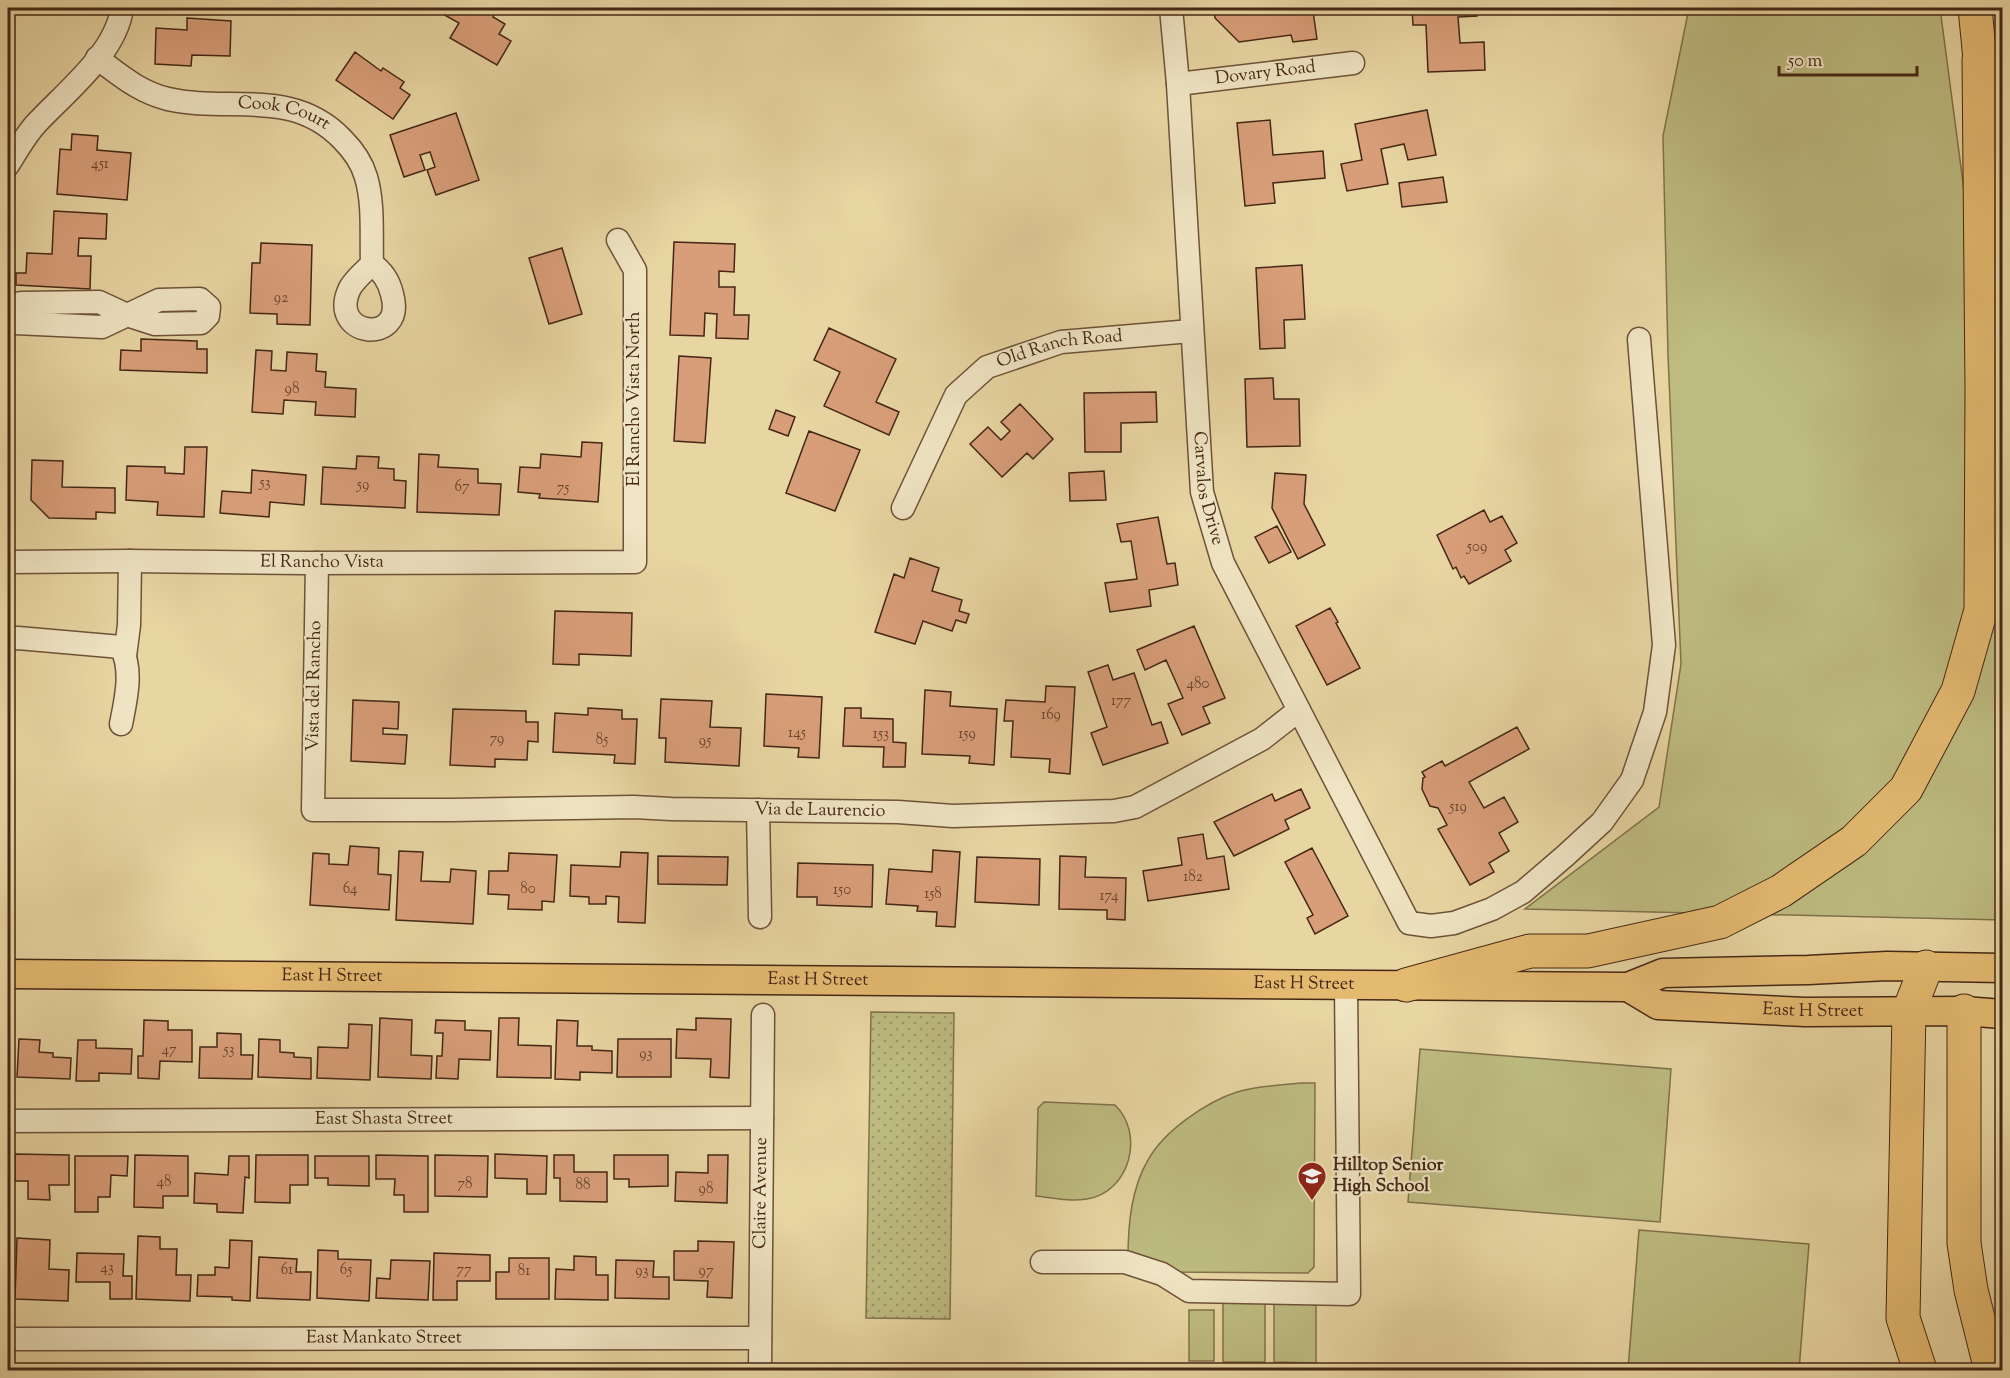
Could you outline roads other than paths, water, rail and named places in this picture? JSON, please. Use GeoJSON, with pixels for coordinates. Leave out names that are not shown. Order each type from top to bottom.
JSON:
{"type":"FeatureCollection","features":[{"type":"Feature","properties":{"kind":"highway"},"geometry":{"type":"LineString","coordinates":[[1975,8],[2002,253]]}},
{"type":"Feature","properties":{"kind":"highway"},"geometry":{"type":"LineString","coordinates":[[1406,985],[1530,951],[1588,951],[1720,922],[1781,891],[1854,841],[1906,789],[1958,691],[1981,610],[1982,387],[1979,60]]}},
{"type":"Feature","properties":{"kind":"highway"},"geometry":{"type":"LineString","coordinates":[[1920,1371],[1903,1318],[1909,1011],[1926,967]]}},
{"type":"Feature","properties":{"kind":"highway"},"geometry":{"type":"LineString","coordinates":[[1964,1011],[1964,1244],[1971,1290],[1990,1371]]}},
{"type":"Feature","properties":{"kind":"main road","name":"East H Street"},"geometry":{"type":"LineString","coordinates":[[8,974],[1628,987],[1663,973],[1887,966],[2002,968]]}},
{"type":"Feature","properties":{"kind":"main road","name":"East H Street"},"geometry":{"type":"LineString","coordinates":[[1628,987],[1658,1005],[1805,1012],[1964,1011],[2002,1014]]}},
{"type":"Feature","properties":{"kind":"street"},"geometry":{"type":"LineString","coordinates":[[8,165],[32,128],[78,81],[118,29],[122,8]]}},
{"type":"Feature","properties":{"kind":"street","name":"Carvalos Drive"},"geometry":{"type":"LineString","coordinates":[[1171,8],[1178,84],[1191,331],[1204,501],[1223,563],[1409,923],[1431,926],[1454,923],[1492,909],[1522,892],[1602,822],[1632,780],[1655,712],[1664,645],[1639,339]]}},
{"type":"Feature","properties":{"kind":"street","name":"Cook Court"},"geometry":{"type":"LineString","coordinates":[[97,57],[135,87],[154,95],[185,102],[288,107],[305,113],[336,132],[349,146],[366,174],[370,191],[372,264]]}},
{"type":"Feature","properties":{"kind":"street","name":"Dovary Road"},"geometry":{"type":"LineString","coordinates":[[1178,84],[1353,63]]}},
{"type":"Feature","properties":{"kind":"street","name":"El Rancho Vista North"},"geometry":{"type":"LineString","coordinates":[[618,240],[635,270],[635,562]]}},
{"type":"Feature","properties":{"kind":"street"},"geometry":{"type":"LineString","coordinates":[[8,305],[99,302],[127,315],[102,327],[15,322],[8,318]]}},
{"type":"Feature","properties":{"kind":"street","name":"Old Ranch Road"},"geometry":{"type":"LineString","coordinates":[[903,508],[956,395],[987,367],[1062,342],[1191,331]]}},
{"type":"Feature","properties":{"kind":"street"},"geometry":{"type":"LineString","coordinates":[[121,724],[128,692],[125,656],[129,625],[130,561]]}},
{"type":"Feature","properties":{"kind":"street","name":"El Rancho Vista"},"geometry":{"type":"LineString","coordinates":[[8,562],[635,562]]}},
{"type":"Feature","properties":{"kind":"street","name":"Vista del Rancho"},"geometry":{"type":"LineString","coordinates":[[313,810],[317,563]]}},
{"type":"Feature","properties":{"kind":"street"},"geometry":{"type":"LineString","coordinates":[[8,639],[121,647],[125,656]]}},
{"type":"Feature","properties":{"kind":"street","name":"Via de Laurencio"},"geometry":{"type":"LineString","coordinates":[[313,810],[634,807],[898,812],[953,816],[1114,811],[1135,807],[1215,765],[1262,739],[1299,710]]}},
{"type":"Feature","properties":{"kind":"street"},"geometry":{"type":"LineString","coordinates":[[758,810],[760,917]]}},
{"type":"Feature","properties":{"kind":"street"},"geometry":{"type":"LineString","coordinates":[[1042,1262],[1125,1262],[1162,1274],[1189,1291],[1349,1294],[1346,984]]}},
{"type":"Feature","properties":{"kind":"street","name":"Claire Avenue"},"geometry":{"type":"LineString","coordinates":[[760,1371],[764,1015]]}},
{"type":"Feature","properties":{"kind":"street","name":"East Shasta Street"},"geometry":{"type":"LineString","coordinates":[[8,1121],[762,1118]]}},
{"type":"Feature","properties":{"kind":"street","name":"East Mankato Street"},"geometry":{"type":"LineString","coordinates":[[8,1339],[760,1338]]}},
{"type":"Feature","properties":{"kind":"place","name":"Hilltop Senior High School"},"geometry":{"type":"Point","coordinates":[1312,1202]}}]}
